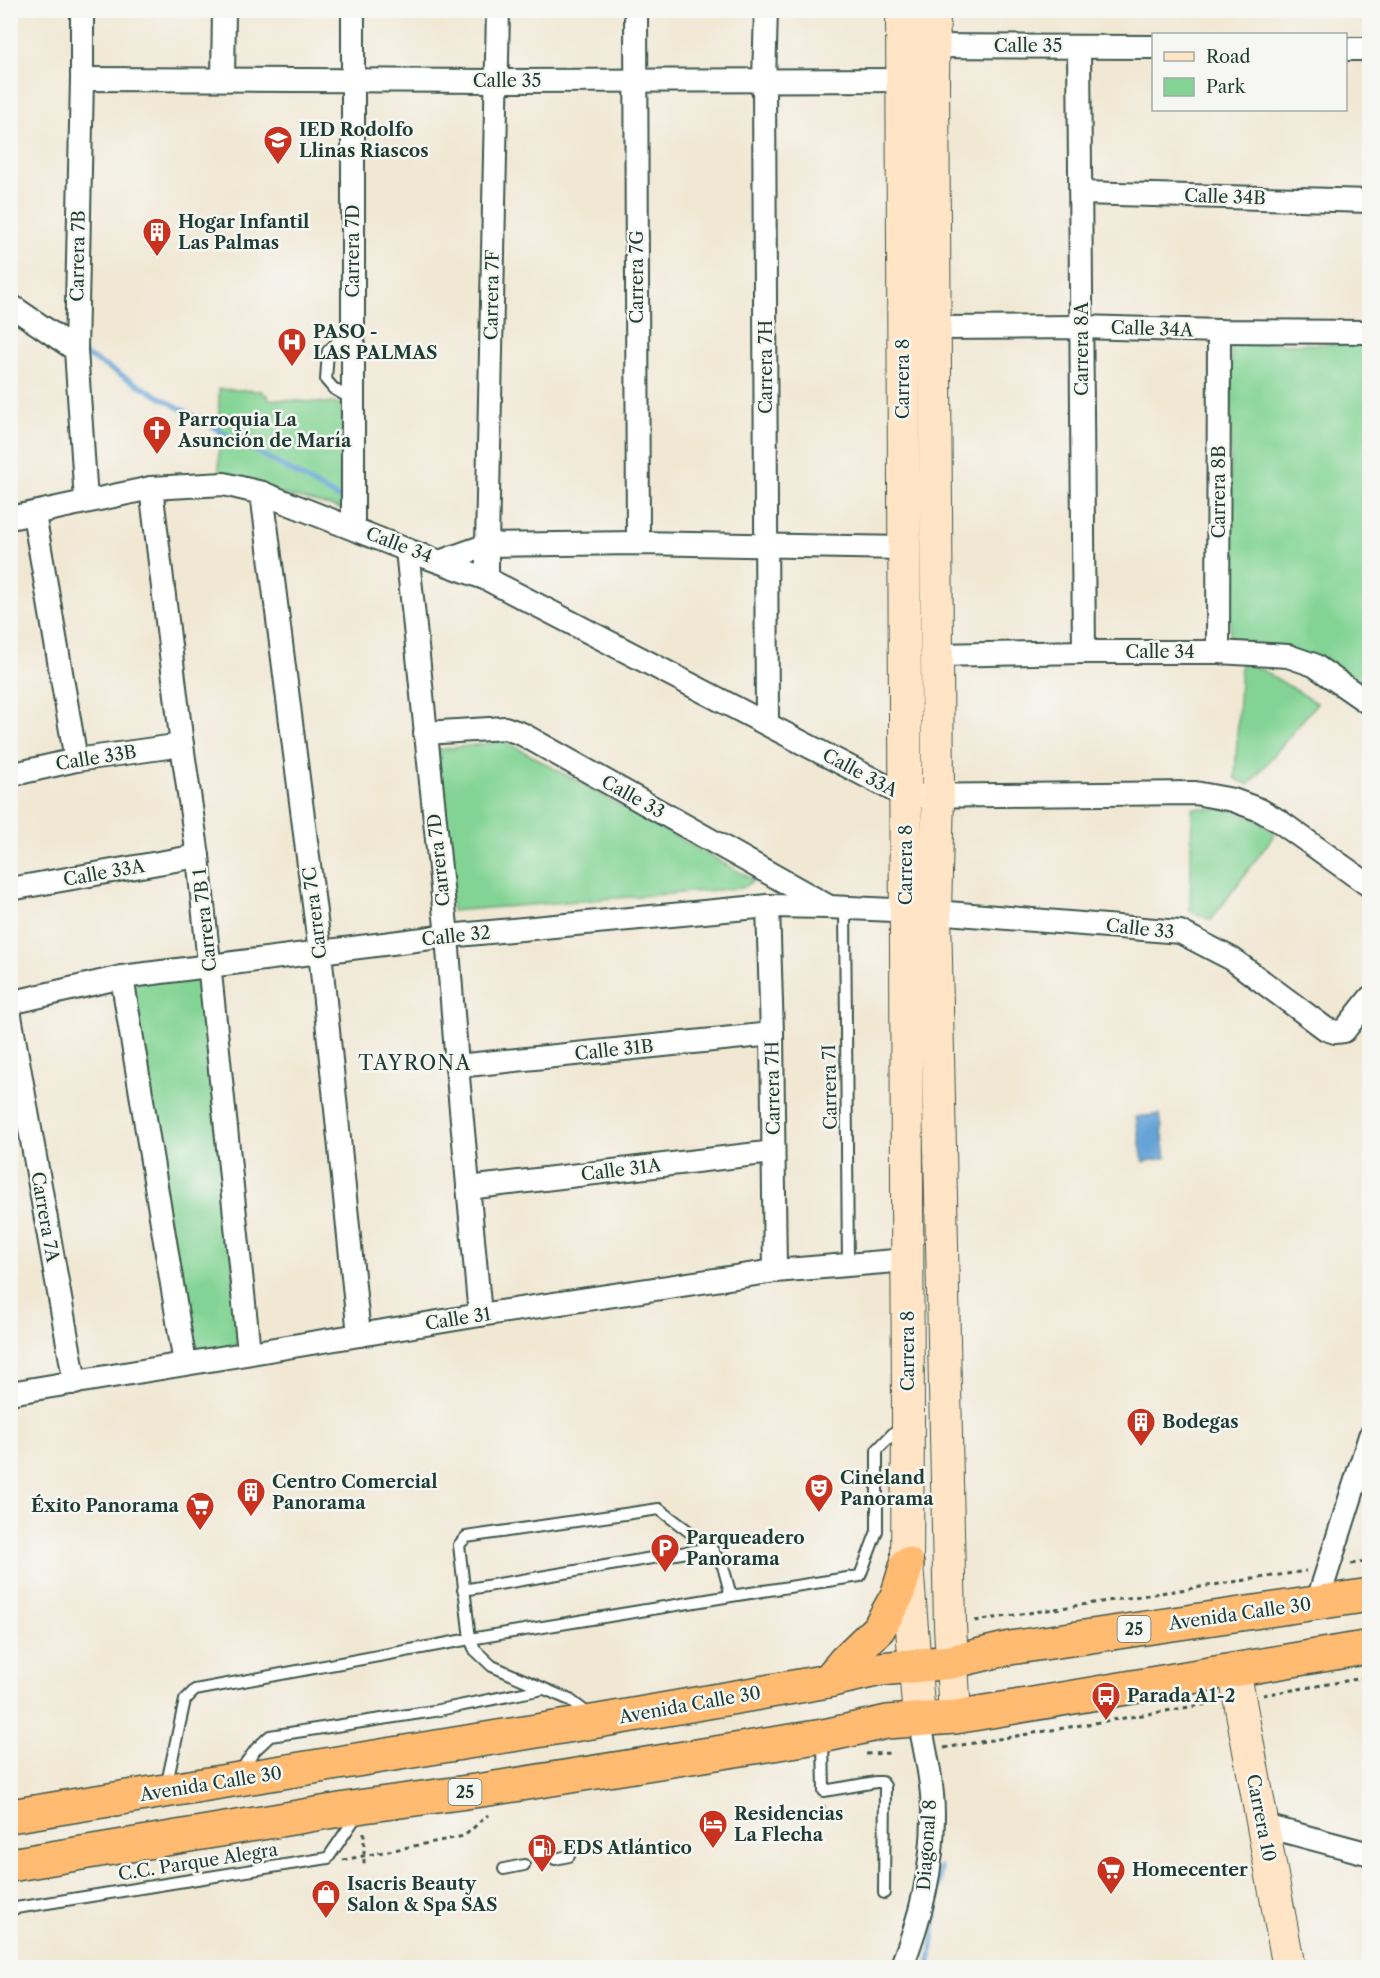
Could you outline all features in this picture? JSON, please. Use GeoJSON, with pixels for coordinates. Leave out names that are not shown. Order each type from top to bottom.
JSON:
{"type":"FeatureCollection","features":[{"type":"Feature","properties":{"kind":"highway"},"geometry":{"type":"LineString","coordinates":[[828,1681],[879,1628],[897,1596],[907,1564]]}},
{"type":"Feature","properties":{"kind":"highway","name":"Avenida Calle 30"},"geometry":{"type":"LineString","coordinates":[[10,1816],[598,1721],[828,1681],[881,1669],[951,1662],[1010,1648],[1370,1595]]}},
{"type":"Feature","properties":{"kind":"highway","name":"25"},"geometry":{"type":"LineString","coordinates":[[10,1865],[364,1806],[823,1746],[887,1722],[955,1717],[1370,1647]]}},
{"type":"Feature","properties":{"kind":"street","name":"Carrera 7B"},"geometry":{"type":"LineString","coordinates":[[82,10],[76,350],[86,501]]}},
{"type":"Feature","properties":{"kind":"street"},"geometry":{"type":"LineString","coordinates":[[224,10],[224,79]]}},
{"type":"Feature","properties":{"kind":"street","name":"Carrera 7D"},"geometry":{"type":"LineString","coordinates":[[353,10],[353,527]]}},
{"type":"Feature","properties":{"kind":"street","name":"Carrera 7F"},"geometry":{"type":"LineString","coordinates":[[488,579],[498,10]]}},
{"type":"Feature","properties":{"kind":"street","name":"Carrera 7G"},"geometry":{"type":"LineString","coordinates":[[636,10],[639,543]]}},
{"type":"Feature","properties":{"kind":"street","name":"Carrera 7H"},"geometry":{"type":"LineString","coordinates":[[766,10],[764,81],[767,723]]}},
{"type":"Feature","properties":{"kind":"street","name":"Carrera 8"},"geometry":{"type":"LineString","coordinates":[[902,10],[905,796],[921,912],[955,1717]]}},
{"type":"Feature","properties":{"kind":"street","name":"Carrera 8"},"geometry":{"type":"LineString","coordinates":[[919,1719],[907,1564],[907,1260],[921,912],[938,796],[934,10]]}},
{"type":"Feature","properties":{"kind":"street","name":"Calle 35"},"geometry":{"type":"LineString","coordinates":[[902,45],[1152,47]]}},
{"type":"Feature","properties":{"kind":"street","name":"Carrera 8A"},"geometry":{"type":"LineString","coordinates":[[1078,47],[1084,652]]}},
{"type":"Feature","properties":{"kind":"street"},"geometry":{"type":"LineString","coordinates":[[1347,49],[1370,49]]}},
{"type":"Feature","properties":{"kind":"street","name":"Calle 35"},"geometry":{"type":"LineString","coordinates":[[82,79],[933,80]]}},
{"type":"Feature","properties":{"kind":"street","name":"Calle 34B"},"geometry":{"type":"LineString","coordinates":[[1081,193],[1370,201]]}},
{"type":"Feature","properties":{"kind":"street"},"geometry":{"type":"LineString","coordinates":[[10,305],[76,350]]}},
{"type":"Feature","properties":{"kind":"street","name":"Calle 34A"},"geometry":{"type":"LineString","coordinates":[[934,328],[1081,327],[1370,332]]}},
{"type":"Feature","properties":{"kind":"street","name":"Carrera 8B"},"geometry":{"type":"LineString","coordinates":[[1218,652],[1219,331]]}},
{"type":"Feature","properties":{"kind":"street","name":"Calle 34"},"geometry":{"type":"LineString","coordinates":[[10,518],[151,488],[224,484],[262,493],[407,550],[442,561],[487,545],[639,543],[904,548]]}},
{"type":"Feature","properties":{"kind":"street","name":"Carrera 7B 1"},"geometry":{"type":"LineString","coordinates":[[151,488],[182,745],[198,856],[249,1352]]}},
{"type":"Feature","properties":{"kind":"street","name":"Carrera 7C"},"geometry":{"type":"LineString","coordinates":[[262,493],[320,952],[359,1335]]}},
{"type":"Feature","properties":{"kind":"street"},"geometry":{"type":"LineString","coordinates":[[34,514],[76,760]]}},
{"type":"Feature","properties":{"kind":"street","name":"Carrera 7D"},"geometry":{"type":"LineString","coordinates":[[407,550],[447,936],[480,1315]]}},
{"type":"Feature","properties":{"kind":"street","name":"Calle 33A"},"geometry":{"type":"LineString","coordinates":[[442,561],[488,579],[905,796],[1195,793],[1233,800],[1260,810],[1279,821],[1370,886]]}},
{"type":"Feature","properties":{"kind":"street","name":"Calle 34"},"geometry":{"type":"LineString","coordinates":[[937,655],[1218,652],[1288,656],[1314,665],[1370,704]]}},
{"type":"Feature","properties":{"kind":"street","name":"Calle 33"},"geometry":{"type":"LineString","coordinates":[[425,733],[505,728],[522,734],[837,907]]}},
{"type":"Feature","properties":{"kind":"street","name":"Calle 33B"},"geometry":{"type":"LineString","coordinates":[[10,775],[76,760],[182,745]]}},
{"type":"Feature","properties":{"kind":"street","name":"Calle 33A"},"geometry":{"type":"LineString","coordinates":[[10,889],[198,856]]}},
{"type":"Feature","properties":{"kind":"street","name":"Carrera 7H"},"geometry":{"type":"LineString","coordinates":[[768,906],[775,1271]]}},
{"type":"Feature","properties":{"kind":"street","name":"Calle 32"},"geometry":{"type":"LineString","coordinates":[[10,1003],[122,977],[447,936],[768,906],[921,912]]}},
{"type":"Feature","properties":{"kind":"street","name":"Calle 33"},"geometry":{"type":"LineString","coordinates":[[921,912],[1180,932],[1232,959],[1326,1029],[1335,1032],[1344,1031],[1370,998]]}},
{"type":"Feature","properties":{"kind":"street"},"geometry":{"type":"LineString","coordinates":[[122,977],[185,1364]]}},
{"type":"Feature","properties":{"kind":"street","name":"Carrera 7A"},"geometry":{"type":"LineString","coordinates":[[10,1016],[15,1076],[75,1383]]}},
{"type":"Feature","properties":{"kind":"street","name":"Calle 31B"},"geometry":{"type":"LineString","coordinates":[[457,1066],[772,1034]]}},
{"type":"Feature","properties":{"kind":"street","name":"Calle 31A"},"geometry":{"type":"LineString","coordinates":[[468,1188],[773,1152]]}},
{"type":"Feature","properties":{"kind":"street","name":"Calle 31"},"geometry":{"type":"LineString","coordinates":[[10,1393],[480,1315],[775,1271],[907,1260]]}},
{"type":"Feature","properties":{"kind":"street"},"geometry":{"type":"LineString","coordinates":[[1317,1603],[1370,1436]]}},
{"type":"Feature","properties":{"kind":"street","name":"Carrera 10"},"geometry":{"type":"LineString","coordinates":[[1234,1669],[1289,1968]]}},
{"type":"Feature","properties":{"kind":"street","name":"Diagonal 8"},"geometry":{"type":"LineString","coordinates":[[901,1968],[919,1920],[931,1849],[933,1813],[928,1764],[919,1719]]}},
{"type":"Feature","properties":{"kind":"street"},"geometry":{"type":"LineString","coordinates":[[1262,1825],[1370,1854]]}},
{"type":"Feature","properties":{"kind":"lane","name":"Carrera 7I"},"geometry":{"type":"LineString","coordinates":[[837,907],[848,1265]]}},
{"type":"Feature","properties":{"kind":"lane"},"geometry":{"type":"LineString","coordinates":[[166,1790],[185,1700],[195,1690],[470,1638],[860,1576],[877,1530],[877,1450],[908,1417]]}},
{"type":"Feature","properties":{"kind":"lane"},"geometry":{"type":"LineString","coordinates":[[598,1721],[570,1701],[492,1666],[475,1650],[470,1638],[459,1545],[466,1537],[654,1508],[663,1511],[711,1548],[723,1566],[731,1596]]}},
{"type":"Feature","properties":{"kind":"lane"},"geometry":{"type":"LineString","coordinates":[[463,1590],[711,1548]]}},
{"type":"Feature","properties":{"kind":"lane"},"geometry":{"type":"LineString","coordinates":[[234,1781],[256,1749],[270,1736],[434,1711],[543,1689]]}},
{"type":"Feature","properties":{"kind":"lane"},"geometry":{"type":"LineString","coordinates":[[823,1746],[824,1791],[876,1782],[882,1782],[885,1786],[884,1893]]}},
{"type":"Feature","properties":{"kind":"lane","name":"C.C. Parque Alegra"},"geometry":{"type":"LineString","coordinates":[[10,1909],[328,1858],[364,1806]]}},
{"type":"Feature","properties":{"kind":"lane"},"geometry":{"type":"LineString","coordinates":[[555,1859],[569,1856]]}},
{"type":"Feature","properties":{"kind":"lane"},"geometry":{"type":"LineString","coordinates":[[504,1869],[524,1865]]}},
{"type":"Feature","properties":{"kind":"path"},"geometry":{"type":"LineString","coordinates":[[1344,1565],[1370,1561]]}},
{"type":"Feature","properties":{"kind":"path"},"geometry":{"type":"LineString","coordinates":[[967,1623],[1314,1569]]}},
{"type":"Feature","properties":{"kind":"path"},"geometry":{"type":"LineString","coordinates":[[1261,1695],[1370,1677]]}},
{"type":"Feature","properties":{"kind":"path"},"geometry":{"type":"LineString","coordinates":[[936,1749],[1214,1703]]}},
{"type":"Feature","properties":{"kind":"path"},"geometry":{"type":"LineString","coordinates":[[823,1746],[893,1753]]}},
{"type":"Feature","properties":{"kind":"path"},"geometry":{"type":"LineString","coordinates":[[364,1806],[364,1865]]}},
{"type":"Feature","properties":{"kind":"path"},"geometry":{"type":"LineString","coordinates":[[341,1861],[464,1836],[493,1810]]}},
{"type":"Feature","properties":{"kind":"green space"},"geometry":{"type":"Polygon","coordinates":[[[1231,343],[1369,345],[1369,713],[1259,643],[1230,640],[1231,343]]]}},
{"type":"Feature","properties":{"kind":"green space"},"geometry":{"type":"Polygon","coordinates":[[[219,389],[262,391],[262,394],[268,395],[268,399],[342,404],[342,509],[219,478],[219,389]]]}},
{"type":"Feature","properties":{"kind":"green space"},"geometry":{"type":"Polygon","coordinates":[[[1241,661],[1264,671],[1317,703],[1249,785],[1235,778],[1241,661]]]}},
{"type":"Feature","properties":{"kind":"green space"},"geometry":{"type":"Polygon","coordinates":[[[505,741],[754,880],[742,888],[452,911],[437,750],[505,741]]]}},
{"type":"Feature","properties":{"kind":"green space"},"geometry":{"type":"Polygon","coordinates":[[[1192,808],[1228,809],[1256,819],[1275,834],[1211,920],[1190,911],[1192,808]]]}},
{"type":"Feature","properties":{"kind":"green space"},"geometry":{"type":"Polygon","coordinates":[[[204,966],[241,1344],[189,1357],[132,984],[204,966]]]}},
{"type":"Feature","properties":{"kind":"water"},"geometry":{"type":"Polygon","coordinates":[[[1160,1114],[1166,1158],[1143,1162],[1136,1117],[1160,1114]]]}},
{"type":"Feature","properties":{"kind":"waterway"},"geometry":{"type":"LineString","coordinates":[[82,353],[346,502]]}},
{"type":"Feature","properties":{"kind":"waterway"},"geometry":{"type":"LineString","coordinates":[[923,1203],[924,1153]]}},
{"type":"Feature","properties":{"kind":"waterway"},"geometry":{"type":"LineString","coordinates":[[928,1968],[940,1867]]}},
{"type":"Feature","properties":{"kind":"place","name":"IED Rodolfo Llinas Riascos"},"geometry":{"type":"Point","coordinates":[278,166]}},
{"type":"Feature","properties":{"kind":"place","name":"Hogar Infantil Las Palmas"},"geometry":{"type":"Point","coordinates":[157,258]}},
{"type":"Feature","properties":{"kind":"place","name":"PASO - LAS PALMAS"},"geometry":{"type":"Point","coordinates":[292,368]}},
{"type":"Feature","properties":{"kind":"place","name":"Parroquia La Asunción de María"},"geometry":{"type":"Point","coordinates":[157,456]}},
{"type":"Feature","properties":{"kind":"place","name":"Bodegas"},"geometry":{"type":"Point","coordinates":[1141,1448]}},
{"type":"Feature","properties":{"kind":"place","name":"Cineland Panorama"},"geometry":{"type":"Point","coordinates":[819,1514]}},
{"type":"Feature","properties":{"kind":"place","name":"Centro Comercial Panorama"},"geometry":{"type":"Point","coordinates":[251,1518]}},
{"type":"Feature","properties":{"kind":"place","name":"Éxito Panorama"},"geometry":{"type":"Point","coordinates":[200,1532]}},
{"type":"Feature","properties":{"kind":"place","name":"Parqueadero Panorama"},"geometry":{"type":"Point","coordinates":[665,1574]}},
{"type":"Feature","properties":{"kind":"place","name":"Parada A1-2"},"geometry":{"type":"Point","coordinates":[1106,1722]}},
{"type":"Feature","properties":{"kind":"place","name":"Residencias La Flecha"},"geometry":{"type":"Point","coordinates":[713,1850]}},
{"type":"Feature","properties":{"kind":"place","name":"EDS Atlántico"},"geometry":{"type":"Point","coordinates":[542,1874]}},
{"type":"Feature","properties":{"kind":"place","name":"Homecenter"},"geometry":{"type":"Point","coordinates":[1111,1896]}},
{"type":"Feature","properties":{"kind":"place","name":"Isacris Beauty Salon & Spa SAS"},"geometry":{"type":"Point","coordinates":[326,1920]}},
{"type":"Feature","properties":{"kind":"district","name":"TAYRONA"},"geometry":{"type":"Point","coordinates":[415,1063]}}]}
